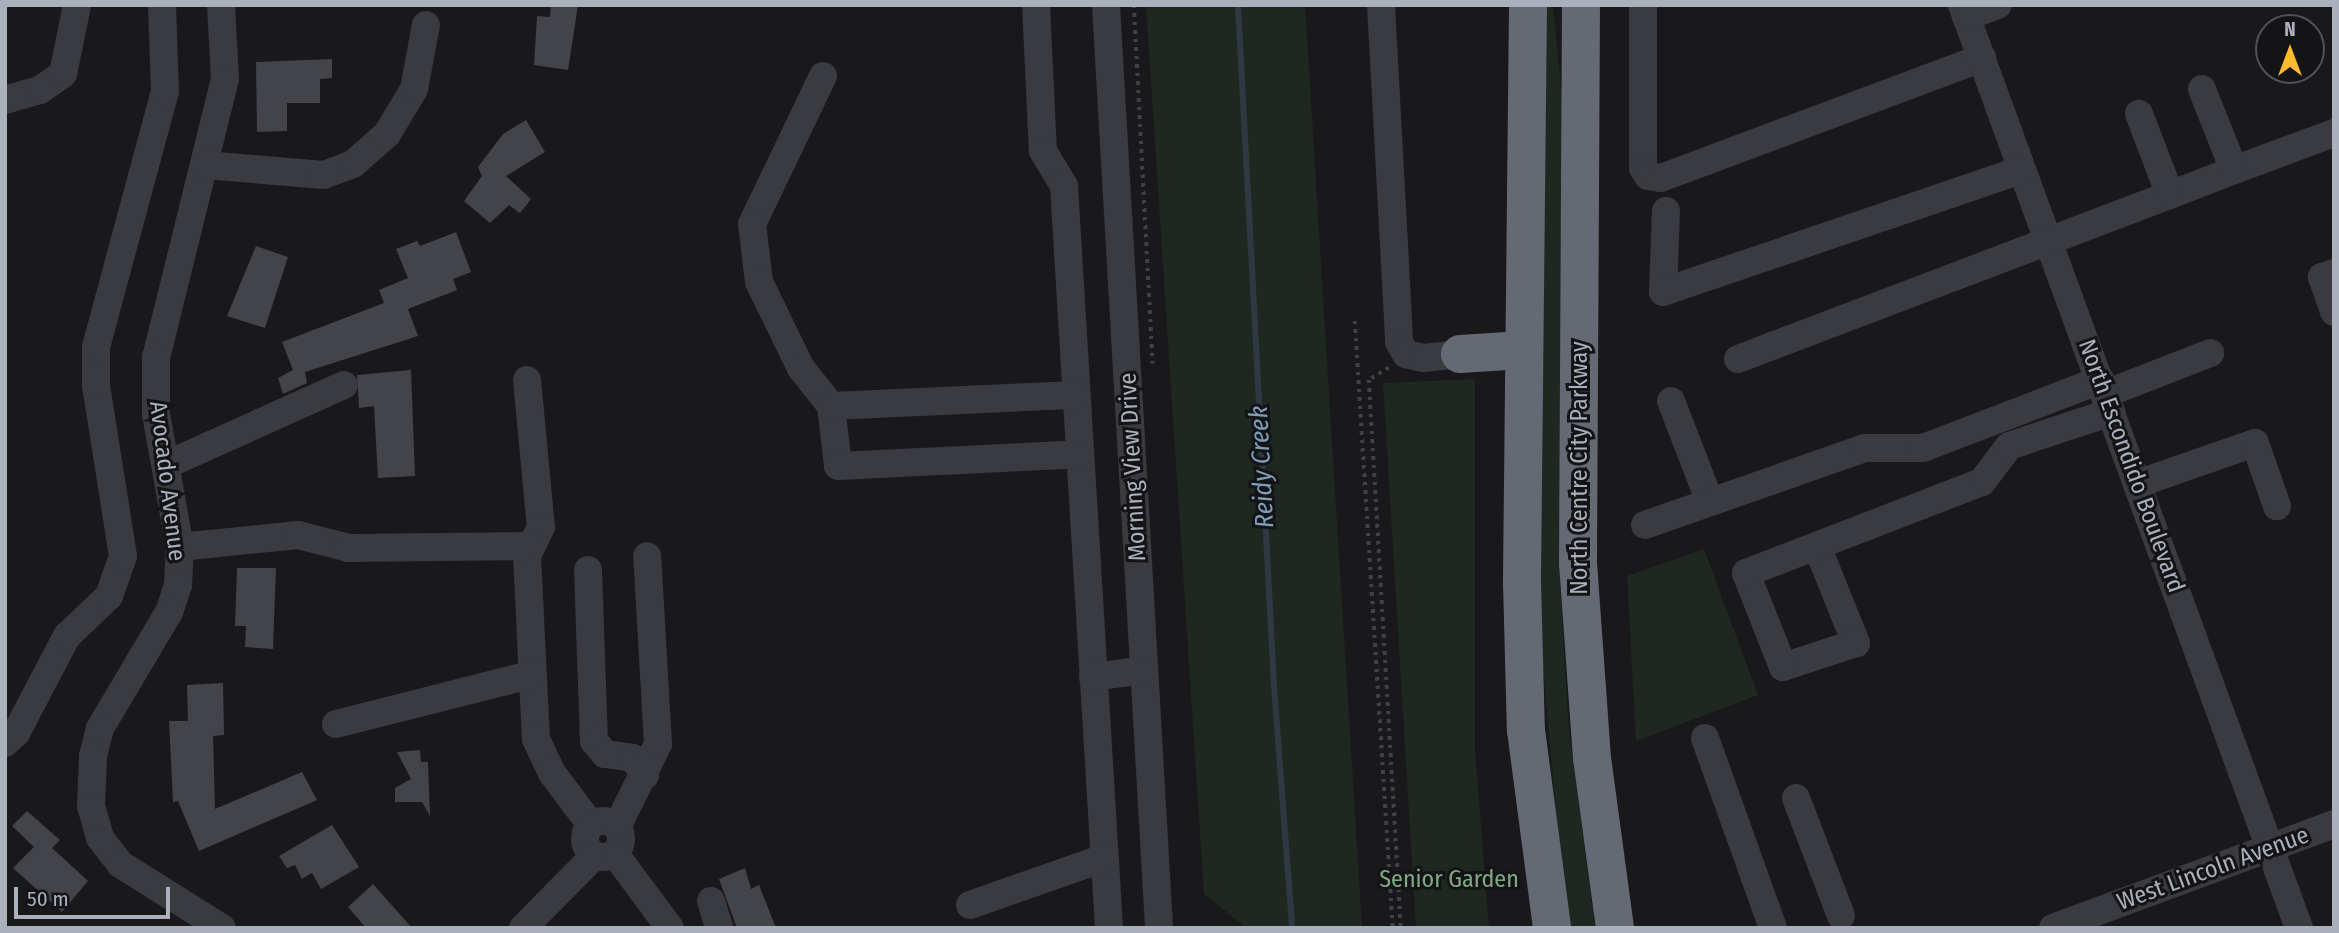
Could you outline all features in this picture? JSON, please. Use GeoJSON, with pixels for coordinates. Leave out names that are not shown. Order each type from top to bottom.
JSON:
{"type":"FeatureCollection","features":[{"type":"Feature","properties":{"kind":"highway"},"geometry":{"type":"LineString","coordinates":[[1528,5],[1523,350],[1526,730],[1531,928]]}},
{"type":"Feature","properties":{"kind":"highway","name":"North Centre City Parkway"},"geometry":{"type":"LineString","coordinates":[[1581,5],[1578,563],[1592,758],[1615,928]]}},
{"type":"Feature","properties":{"kind":"highway"},"geometry":{"type":"LineString","coordinates":[[1460,354],[1523,350]]}},
{"type":"Feature","properties":{"kind":"highway"},"geometry":{"type":"LineString","coordinates":[[1526,730],[1552,928]]}},
{"type":"Feature","properties":{"kind":"street"},"geometry":{"type":"LineString","coordinates":[[5,100],[40,90],[62,74],[77,5]]}},
{"type":"Feature","properties":{"kind":"street"},"geometry":{"type":"LineString","coordinates":[[5,743],[16,733],[67,636],[109,596],[122,556],[96,386],[96,347],[165,91],[162,5]]}},
{"type":"Feature","properties":{"kind":"street","name":"Avocado Avenue"},"geometry":{"type":"LineString","coordinates":[[221,5],[225,79],[156,357],[156,414],[180,547],[178,585],[169,612],[100,728],[93,756],[91,806],[100,838],[120,864],[222,928]]}},
{"type":"Feature","properties":{"kind":"street","name":"Morning View Drive"},"geometry":{"type":"LineString","coordinates":[[1106,5],[1159,928]]}},
{"type":"Feature","properties":{"kind":"street"},"geometry":{"type":"LineString","coordinates":[[1381,5],[1399,342],[1406,354],[1423,358],[1460,354]]}},
{"type":"Feature","properties":{"kind":"street"},"geometry":{"type":"LineString","coordinates":[[1643,5],[1643,168],[1648,176],[1661,178],[1982,58]]}},
{"type":"Feature","properties":{"kind":"street"},"geometry":{"type":"LineString","coordinates":[[1964,11],[1998,5]]}},
{"type":"Feature","properties":{"kind":"street"},"geometry":{"type":"LineString","coordinates":[[1035,7],[1043,151],[1064,186],[1104,858],[1105,927]]}},
{"type":"Feature","properties":{"kind":"street","name":"North Escondido Boulevard"},"geometry":{"type":"LineString","coordinates":[[1964,11],[2300,928]]}},
{"type":"Feature","properties":{"kind":"street"},"geometry":{"type":"LineString","coordinates":[[205,165],[324,175],[353,164],[387,134],[414,89],[426,25]]}},
{"type":"Feature","properties":{"kind":"street"},"geometry":{"type":"LineString","coordinates":[[823,76],[752,225],[759,282],[801,368],[831,406],[838,466],[1080,454]]}},
{"type":"Feature","properties":{"kind":"street"},"geometry":{"type":"LineString","coordinates":[[2202,89],[2234,170]]}},
{"type":"Feature","properties":{"kind":"street"},"geometry":{"type":"LineString","coordinates":[[2139,114],[2170,195]]}},
{"type":"Feature","properties":{"kind":"street"},"geometry":{"type":"LineString","coordinates":[[1738,359],[2334,133]]}},
{"type":"Feature","properties":{"kind":"street"},"geometry":{"type":"LineString","coordinates":[[1666,211],[1663,292],[2022,170]]}},
{"type":"Feature","properties":{"kind":"street"},"geometry":{"type":"LineString","coordinates":[[2334,273],[2322,277],[2334,312]]}},
{"type":"Feature","properties":{"kind":"street"},"geometry":{"type":"LineString","coordinates":[[1645,525],[1865,448],[1923,448],[2105,395],[2210,353]]}},
{"type":"Feature","properties":{"kind":"street"},"geometry":{"type":"LineString","coordinates":[[527,380],[541,527],[527,556],[536,738],[552,773],[670,928]]}},
{"type":"Feature","properties":{"kind":"street"},"geometry":{"type":"LineString","coordinates":[[166,465],[344,385]]}},
{"type":"Feature","properties":{"kind":"street"},"geometry":{"type":"LineString","coordinates":[[831,406],[1076,395]]}},
{"type":"Feature","properties":{"kind":"street"},"geometry":{"type":"LineString","coordinates":[[1817,546],[1856,643],[1783,667],[1746,573],[1982,482],[2009,446],[2105,395]]}},
{"type":"Feature","properties":{"kind":"street"},"geometry":{"type":"LineString","coordinates":[[1671,401],[1710,502]]}},
{"type":"Feature","properties":{"kind":"street"},"geometry":{"type":"LineString","coordinates":[[2137,484],[2255,443],[2277,506]]}},
{"type":"Feature","properties":{"kind":"street"},"geometry":{"type":"LineString","coordinates":[[180,547],[298,535],[349,548],[531,546]]}},
{"type":"Feature","properties":{"kind":"street"},"geometry":{"type":"LineString","coordinates":[[523,928],[604,840],[645,775],[658,744],[647,556]]}},
{"type":"Feature","properties":{"kind":"street"},"geometry":{"type":"LineString","coordinates":[[588,569],[594,741],[605,754],[633,758],[645,775]]}},
{"type":"Feature","properties":{"kind":"street"},"geometry":{"type":"LineString","coordinates":[[1093,677],[1144,670]]}},
{"type":"Feature","properties":{"kind":"street"},"geometry":{"type":"LineString","coordinates":[[336,724],[533,674]]}},
{"type":"Feature","properties":{"kind":"street"},"geometry":{"type":"LineString","coordinates":[[1705,738],[1773,928]]}},
{"type":"Feature","properties":{"kind":"street"},"geometry":{"type":"LineString","coordinates":[[1796,798],[1841,916]]}},
{"type":"Feature","properties":{"kind":"street","name":"West Lincoln Avenue"},"geometry":{"type":"LineString","coordinates":[[2053,928],[2334,824]]}},
{"type":"Feature","properties":{"kind":"street"},"geometry":{"type":"LineString","coordinates":[[970,905],[1104,858]]}},
{"type":"Feature","properties":{"kind":"path"},"geometry":{"type":"LineString","coordinates":[[1355,321],[1393,928]]}},
{"type":"Feature","properties":{"kind":"path"},"geometry":{"type":"LineString","coordinates":[[1370,380],[1401,928]]}},
{"type":"Feature","properties":{"kind":"green space"},"geometry":{"type":"Polygon","coordinates":[[[1146,5],[1305,5],[1362,928],[1247,928],[1204,894],[1146,5]]]}},
{"type":"Feature","properties":{"kind":"green space"},"geometry":{"type":"Polygon","coordinates":[[[1539,5],[1553,5],[1563,109],[1560,587],[1569,733],[1595,928],[1567,928],[1540,636],[1539,5]]]}},
{"type":"Feature","properties":{"kind":"green space","name":"Senior Garden"},"geometry":{"type":"Polygon","coordinates":[[[1475,379],[1475,749],[1489,928],[1416,928],[1383,383],[1475,379]]]}},
{"type":"Feature","properties":{"kind":"green space"},"geometry":{"type":"Polygon","coordinates":[[[1704,549],[1758,695],[1636,741],[1627,576],[1704,549]]]}},
{"type":"Feature","properties":{"kind":"building"},"geometry":{"type":"Polygon","coordinates":[[[551,5],[578,5],[568,70],[534,65],[537,16],[550,17],[551,5]]]}},
{"type":"Feature","properties":{"kind":"building"},"geometry":{"type":"Polygon","coordinates":[[[332,59],[332,78],[320,79],[320,103],[287,103],[287,131],[257,132],[256,62],[332,59]]]}},
{"type":"Feature","properties":{"kind":"building"},"geometry":{"type":"Polygon","coordinates":[[[526,120],[545,152],[506,176],[531,199],[520,213],[509,205],[490,223],[464,201],[482,176],[478,167],[503,134],[526,120]]]}},
{"type":"Feature","properties":{"kind":"building"},"geometry":{"type":"Polygon","coordinates":[[[456,232],[471,272],[453,279],[457,290],[408,309],[418,336],[305,372],[307,383],[283,394],[278,378],[293,370],[282,342],[384,303],[379,290],[408,278],[396,249],[417,241],[420,246],[456,232]]]}},
{"type":"Feature","properties":{"kind":"building"},"geometry":{"type":"Polygon","coordinates":[[[256,246],[288,257],[265,328],[227,316],[256,246]]]}},
{"type":"Feature","properties":{"kind":"building"},"geometry":{"type":"Polygon","coordinates":[[[411,370],[415,476],[378,478],[374,406],[359,408],[357,375],[411,370]]]}},
{"type":"Feature","properties":{"kind":"building"},"geometry":{"type":"Polygon","coordinates":[[[237,568],[276,568],[273,649],[245,647],[246,626],[235,626],[237,568]]]}},
{"type":"Feature","properties":{"kind":"building"},"geometry":{"type":"Polygon","coordinates":[[[223,683],[224,735],[213,736],[215,809],[302,772],[317,800],[199,851],[178,801],[173,802],[169,721],[188,721],[187,685],[223,683]]]}},
{"type":"Feature","properties":{"kind":"building"},"geometry":{"type":"Polygon","coordinates":[[[420,750],[421,762],[428,762],[430,816],[422,802],[395,802],[395,788],[411,779],[397,752],[420,750]]]}},
{"type":"Feature","properties":{"kind":"building"},"geometry":{"type":"Polygon","coordinates":[[[27,811],[60,840],[52,848],[88,881],[62,912],[13,868],[34,847],[12,826],[27,811]]]}},
{"type":"Feature","properties":{"kind":"building"},"geometry":{"type":"Polygon","coordinates":[[[332,825],[359,867],[321,889],[312,873],[302,879],[295,865],[287,868],[279,856],[332,825]]]}},
{"type":"Feature","properties":{"kind":"building"},"geometry":{"type":"Polygon","coordinates":[[[745,868],[751,889],[759,885],[776,928],[737,928],[719,879],[745,868]]]}},
{"type":"Feature","properties":{"kind":"building"},"geometry":{"type":"Polygon","coordinates":[[[373,884],[412,928],[366,928],[348,907],[373,884]]]}},
{"type":"Feature","properties":{"kind":"waterway","name":"Reidy Creek"},"geometry":{"type":"LineString","coordinates":[[1238,5],[1274,686],[1292,928]]}}]}
